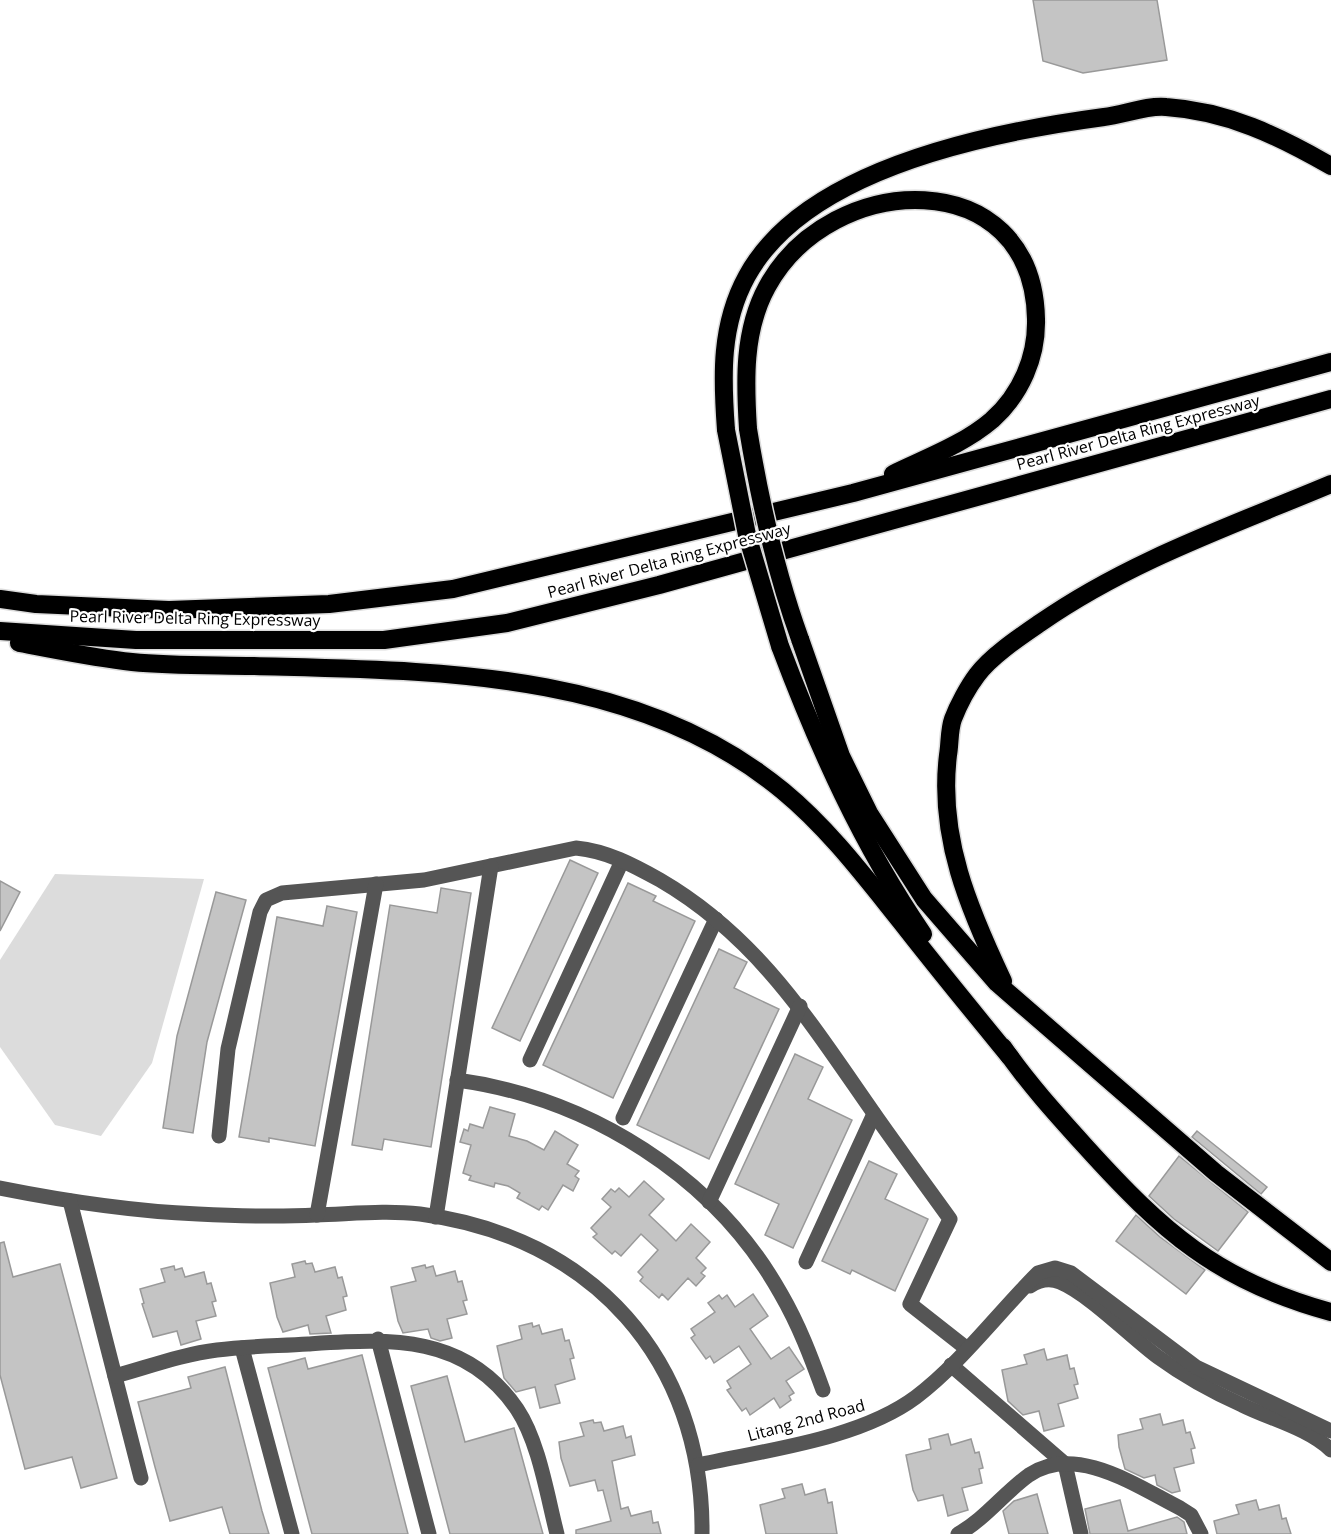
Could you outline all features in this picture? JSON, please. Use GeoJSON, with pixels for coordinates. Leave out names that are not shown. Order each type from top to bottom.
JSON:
{"type":"FeatureCollection","features":[{"type":"Feature","properties":{"kind":"highway"},"geometry":{"type":"LineString","coordinates":[[1010,1057],[881,869],[828,762],[780,646],[747,535],[726,430],[723,366],[730,319],[747,276],[776,236],[794,219],[817,203],[881,172],[930,152],[1061,123],[1164,106],[1220,115],[1280,137],[1331,166]]}},
{"type":"Feature","properties":{"kind":"highway"},"geometry":{"type":"LineString","coordinates":[[853,493],[962,440],[992,420],[1015,395],[1028,368],[1037,332],[1036,299],[1025,264],[1003,234],[976,214],[933,200],[906,198],[866,206],[820,227],[790,253],[766,288],[752,327],[745,375],[748,429],[761,507],[780,584],[841,756],[869,813],[924,899],[1009,994],[1216,1173],[1331,1262]]}},
{"type":"Feature","properties":{"kind":"highway","name":"Pearl River Delta Ring Expressway"},"geometry":{"type":"LineString","coordinates":[[0,599],[36,604],[169,610],[329,603],[453,589],[853,493],[1331,362]]}},
{"type":"Feature","properties":{"kind":"highway","name":"Pearl River Delta Ring Expressway"},"geometry":{"type":"LineString","coordinates":[[0,631],[136,640],[384,640],[507,623],[658,585],[1331,399]]}},
{"type":"Feature","properties":{"kind":"highway"},"geometry":{"type":"LineString","coordinates":[[1009,994],[980,933],[957,872],[947,820],[946,773],[953,720],[977,675],[1022,635],[1081,595],[1147,560],[1331,484]]}},
{"type":"Feature","properties":{"kind":"highway"},"geometry":{"type":"LineString","coordinates":[[0,639],[134,662],[384,670],[488,679],[600,698],[646,713],[695,735],[741,761],[783,791],[823,828],[1010,1057],[1108,1172],[1146,1212],[1174,1235],[1229,1273],[1281,1296],[1331,1312]]}},
{"type":"Feature","properties":{"kind":"street"},"geometry":{"type":"LineString","coordinates":[[219,1136],[228,1049],[262,906],[271,897],[282,893],[424,880],[576,848],[598,850],[670,886],[716,919],[760,959],[800,1006],[950,1220],[910,1304],[966,1348]]}},
{"type":"Feature","properties":{"kind":"street"},"geometry":{"type":"LineString","coordinates":[[530,1060],[622,861]]}},
{"type":"Feature","properties":{"kind":"street"},"geometry":{"type":"LineString","coordinates":[[436,1217],[491,866]]}},
{"type":"Feature","properties":{"kind":"street"},"geometry":{"type":"LineString","coordinates":[[317,1215],[376,884]]}},
{"type":"Feature","properties":{"kind":"street"},"geometry":{"type":"LineString","coordinates":[[623,1118],[716,919]]}},
{"type":"Feature","properties":{"kind":"street"},"geometry":{"type":"LineString","coordinates":[[709,1202],[800,1006]]}},
{"type":"Feature","properties":{"kind":"street"},"geometry":{"type":"LineString","coordinates":[[457,1080],[537,1098],[586,1117],[633,1142],[676,1173],[709,1202],[751,1248],[780,1293],[805,1340],[823,1390]]}},
{"type":"Feature","properties":{"kind":"street"},"geometry":{"type":"LineString","coordinates":[[806,1262],[874,1114]]}},
{"type":"Feature","properties":{"kind":"street"},"geometry":{"type":"LineString","coordinates":[[0,1188],[70,1201],[195,1214],[317,1215],[368,1212],[436,1217],[495,1230],[529,1243],[576,1271],[617,1306],[641,1333],[674,1388],[690,1430],[699,1465],[702,1534]]}},
{"type":"Feature","properties":{"kind":"street"},"geometry":{"type":"LineString","coordinates":[[70,1201],[141,1478]]}},
{"type":"Feature","properties":{"kind":"street","name":"Litang 2nd Road"},"geometry":{"type":"LineString","coordinates":[[699,1465],[862,1426],[914,1399],[951,1365],[1038,1273],[1047,1269],[1063,1269],[1196,1366],[1331,1431]]}},
{"type":"Feature","properties":{"kind":"street","name":"Litang 2nd Road"},"geometry":{"type":"LineString","coordinates":[[1017,1294],[1038,1281],[1059,1282],[1078,1292],[1125,1332],[1194,1381],[1313,1437],[1331,1450]]}},
{"type":"Feature","properties":{"kind":"street"},"geometry":{"type":"LineString","coordinates":[[115,1376],[215,1350],[378,1339],[428,1345],[469,1363],[504,1392],[529,1430],[557,1534]]}},
{"type":"Feature","properties":{"kind":"street"},"geometry":{"type":"LineString","coordinates":[[378,1339],[429,1534]]}},
{"type":"Feature","properties":{"kind":"street"},"geometry":{"type":"LineString","coordinates":[[242,1348],[291,1534]]}},
{"type":"Feature","properties":{"kind":"street"},"geometry":{"type":"LineString","coordinates":[[951,1365],[1065,1464],[1081,1534]]}},
{"type":"Feature","properties":{"kind":"street"},"geometry":{"type":"LineString","coordinates":[[958,1534],[1031,1474],[1053,1465],[1076,1463],[1098,1468],[1180,1508],[1191,1515],[1201,1534]]}},
{"type":"Feature","properties":{"kind":"shaded area"},"geometry":{"type":"Polygon","coordinates":[[[55,874],[204,879],[152,1063],[101,1136],[55,1125],[0,1047],[0,960],[55,874]]]}},
{"type":"Feature","properties":{"kind":"building"},"geometry":{"type":"Polygon","coordinates":[[[1033,0],[1157,0],[1167,60],[1083,73],[1043,61],[1033,0]]]}},
{"type":"Feature","properties":{"kind":"building"},"geometry":{"type":"Polygon","coordinates":[[[570,860],[598,873],[520,1041],[492,1028],[570,860]]]}},
{"type":"Feature","properties":{"kind":"building"},"geometry":{"type":"Polygon","coordinates":[[[0,881],[20,892],[0,931],[0,881]]]}},
{"type":"Feature","properties":{"kind":"building"},"geometry":{"type":"Polygon","coordinates":[[[628,883],[656,896],[653,901],[695,921],[613,1098],[543,1065],[628,883]]]}},
{"type":"Feature","properties":{"kind":"building"},"geometry":{"type":"Polygon","coordinates":[[[441,888],[471,893],[431,1147],[384,1139],[382,1150],[352,1145],[390,905],[437,913],[441,888]]]}},
{"type":"Feature","properties":{"kind":"building"},"geometry":{"type":"Polygon","coordinates":[[[216,892],[246,900],[207,1042],[193,1133],[163,1128],[177,1036],[216,892]]]}},
{"type":"Feature","properties":{"kind":"building"},"geometry":{"type":"Polygon","coordinates":[[[327,906],[357,912],[315,1146],[269,1138],[269,1142],[239,1137],[277,917],[323,926],[327,906]]]}},
{"type":"Feature","properties":{"kind":"building"},"geometry":{"type":"Polygon","coordinates":[[[719,949],[747,962],[734,988],[779,1009],[709,1159],[637,1125],[719,949]]]}},
{"type":"Feature","properties":{"kind":"building"},"geometry":{"type":"Polygon","coordinates":[[[795,1054],[823,1067],[808,1099],[852,1120],[793,1248],[765,1235],[779,1204],[735,1184],[795,1054]]]}},
{"type":"Feature","properties":{"kind":"building"},"geometry":{"type":"Polygon","coordinates":[[[490,1107],[515,1114],[509,1136],[527,1141],[544,1150],[555,1131],[578,1145],[567,1164],[579,1171],[575,1176],[579,1179],[573,1191],[563,1185],[548,1210],[542,1206],[539,1210],[517,1198],[520,1193],[508,1186],[495,1183],[494,1187],[469,1180],[471,1176],[463,1173],[471,1145],[460,1142],[464,1129],[468,1131],[470,1124],[483,1128],[490,1107]]]}},
{"type":"Feature","properties":{"kind":"building"},"geometry":{"type":"Polygon","coordinates":[[[1197,1131],[1267,1187],[1261,1194],[1192,1137],[1197,1131]]]}},
{"type":"Feature","properties":{"kind":"building"},"geometry":{"type":"Polygon","coordinates":[[[1179,1156],[1248,1212],[1218,1251],[1174,1219],[1149,1196],[1179,1156]]]}},
{"type":"Feature","properties":{"kind":"building"},"geometry":{"type":"Polygon","coordinates":[[[869,1161],[897,1174],[885,1199],[928,1219],[895,1291],[852,1270],[850,1274],[822,1261],[869,1161]]]}},
{"type":"Feature","properties":{"kind":"building"},"geometry":{"type":"Polygon","coordinates":[[[644,1181],[664,1199],[649,1215],[676,1241],[691,1224],[710,1242],[696,1258],[706,1268],[701,1273],[705,1276],[696,1286],[688,1278],[668,1300],[662,1294],[659,1298],[640,1281],[643,1277],[638,1272],[658,1250],[641,1234],[621,1256],[615,1251],[612,1254],[593,1237],[597,1234],[591,1228],[611,1207],[602,1199],[611,1189],[615,1192],[619,1188],[629,1197],[644,1181]]]}},
{"type":"Feature","properties":{"kind":"building"},"geometry":{"type":"Polygon","coordinates":[[[1136,1215],[1160,1237],[1205,1270],[1186,1294],[1116,1241],[1136,1215]]]}},
{"type":"Feature","properties":{"kind":"building"},"geometry":{"type":"Polygon","coordinates":[[[4,1242],[13,1277],[60,1264],[117,1478],[81,1488],[72,1457],[25,1469],[0,1375],[0,1243],[4,1242]]]}},
{"type":"Feature","properties":{"kind":"building"},"geometry":{"type":"Polygon","coordinates":[[[305,1261],[306,1264],[312,1263],[315,1272],[335,1267],[338,1278],[342,1277],[347,1296],[343,1297],[346,1310],[326,1316],[331,1333],[310,1334],[308,1325],[283,1332],[277,1317],[270,1283],[295,1277],[292,1264],[305,1261]]]}},
{"type":"Feature","properties":{"kind":"building"},"geometry":{"type":"Polygon","coordinates":[[[425,1265],[426,1268],[433,1266],[436,1276],[455,1271],[458,1282],[462,1281],[467,1300],[463,1301],[467,1314],[447,1319],[452,1338],[440,1341],[431,1338],[428,1329],[403,1333],[398,1321],[391,1287],[416,1281],[412,1268],[425,1265]]]}},
{"type":"Feature","properties":{"kind":"building"},"geometry":{"type":"Polygon","coordinates":[[[174,1266],[175,1270],[182,1268],[185,1277],[204,1272],[207,1284],[211,1283],[216,1301],[212,1302],[216,1316],[196,1321],[201,1339],[181,1345],[177,1331],[153,1337],[142,1304],[144,1303],[140,1289],[165,1282],[161,1269],[174,1266]]]}},
{"type":"Feature","properties":{"kind":"building"},"geometry":{"type":"Polygon","coordinates":[[[753,1294],[768,1316],[750,1329],[771,1359],[789,1347],[804,1369],[786,1381],[794,1393],[789,1396],[791,1400],[780,1408],[774,1398],[750,1415],[746,1408],[742,1411],[727,1390],[731,1388],[727,1381],[751,1364],[739,1346],[714,1363],[710,1356],[706,1359],[691,1338],[695,1335],[691,1329],[715,1312],[708,1303],[719,1295],[722,1299],[727,1295],[735,1307],[753,1294]]]}},
{"type":"Feature","properties":{"kind":"building"},"geometry":{"type":"Polygon","coordinates":[[[532,1323],[533,1327],[539,1325],[542,1334],[562,1329],[565,1341],[569,1340],[574,1358],[570,1359],[575,1379],[555,1385],[560,1403],[540,1408],[535,1387],[516,1392],[504,1378],[497,1346],[522,1339],[519,1326],[532,1323]]]}},
{"type":"Feature","properties":{"kind":"building"},"geometry":{"type":"Polygon","coordinates":[[[1044,1349],[1047,1360],[1067,1355],[1070,1369],[1074,1368],[1078,1384],[1074,1385],[1078,1398],[1058,1404],[1064,1426],[1044,1431],[1039,1411],[1023,1415],[1008,1401],[1002,1370],[1027,1364],[1024,1355],[1044,1349]]]}},
{"type":"Feature","properties":{"kind":"building"},"geometry":{"type":"Polygon","coordinates":[[[362,1355],[408,1534],[312,1534],[268,1368],[305,1358],[308,1369],[362,1355]]]}},
{"type":"Feature","properties":{"kind":"building"},"geometry":{"type":"Polygon","coordinates":[[[225,1367],[269,1534],[230,1534],[222,1507],[170,1521],[155,1467],[138,1402],[191,1388],[188,1377],[225,1367]]]}},
{"type":"Feature","properties":{"kind":"building"},"geometry":{"type":"Polygon","coordinates":[[[447,1376],[465,1442],[514,1428],[543,1534],[450,1534],[411,1386],[447,1376]]]}},
{"type":"Feature","properties":{"kind":"building"},"geometry":{"type":"Polygon","coordinates":[[[1160,1414],[1163,1425],[1183,1420],[1186,1433],[1190,1432],[1195,1448],[1191,1449],[1194,1463],[1174,1468],[1180,1491],[1172,1493],[1157,1485],[1155,1475],[1144,1478],[1125,1469],[1119,1447],[1118,1435],[1143,1429],[1140,1419],[1160,1414]]]}},
{"type":"Feature","properties":{"kind":"building"},"geometry":{"type":"Polygon","coordinates":[[[593,1420],[594,1423],[601,1422],[604,1431],[623,1426],[626,1438],[631,1436],[635,1455],[612,1461],[621,1509],[628,1507],[631,1516],[651,1511],[653,1523],[658,1522],[661,1534],[576,1534],[576,1530],[611,1521],[603,1490],[598,1491],[595,1480],[570,1486],[561,1458],[559,1442],[584,1436],[580,1423],[593,1420]]]}},
{"type":"Feature","properties":{"kind":"building"},"geometry":{"type":"Polygon","coordinates":[[[948,1434],[951,1445],[971,1439],[975,1453],[979,1452],[983,1468],[979,1469],[982,1483],[962,1488],[968,1510],[948,1516],[943,1495],[918,1501],[913,1490],[906,1455],[931,1449],[929,1439],[948,1434]]]}},
{"type":"Feature","properties":{"kind":"building"},"geometry":{"type":"Polygon","coordinates":[[[802,1484],[805,1495],[825,1489],[828,1503],[832,1502],[837,1534],[766,1534],[760,1505],[785,1498],[782,1489],[802,1484]]]}},
{"type":"Feature","properties":{"kind":"building"},"geometry":{"type":"Polygon","coordinates":[[[1037,1494],[1048,1534],[1009,1534],[1003,1511],[1014,1501],[1037,1494]]]}},
{"type":"Feature","properties":{"kind":"building"},"geometry":{"type":"Polygon","coordinates":[[[1120,1500],[1128,1531],[1177,1517],[1184,1522],[1187,1534],[1090,1534],[1085,1509],[1120,1500]]]}},
{"type":"Feature","properties":{"kind":"building"},"geometry":{"type":"Polygon","coordinates":[[[1256,1500],[1259,1510],[1279,1505],[1282,1519],[1286,1518],[1291,1534],[1217,1534],[1214,1521],[1239,1514],[1236,1505],[1256,1500]]]}}]}
